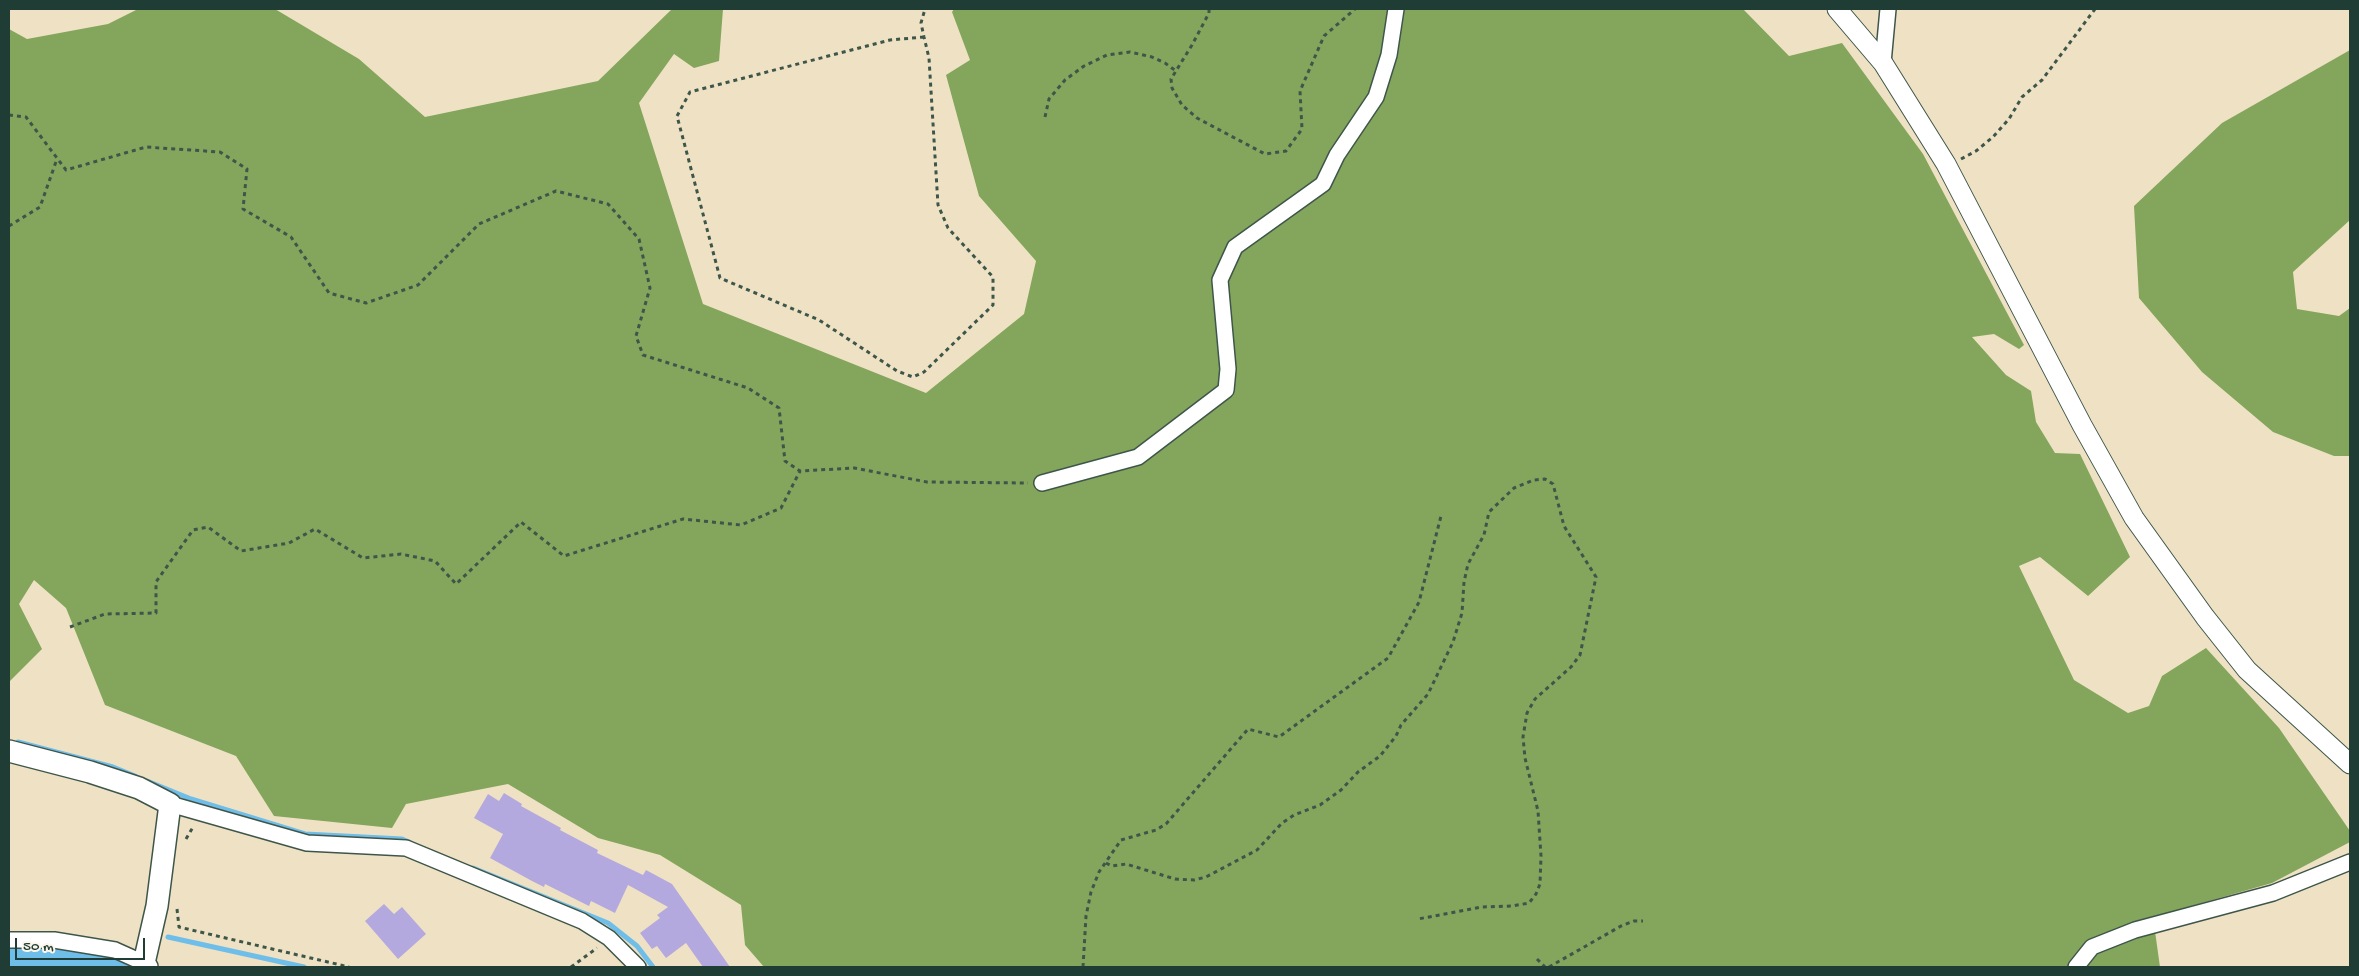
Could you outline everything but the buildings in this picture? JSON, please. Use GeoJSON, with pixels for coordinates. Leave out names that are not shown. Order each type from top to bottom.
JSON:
{"type":"FeatureCollection","features":[{"type":"Feature","properties":{"kind":"main road"},"geometry":{"type":"LineString","coordinates":[[9,751],[90,772],[139,788],[170,804],[157,906],[146,965]]}},
{"type":"Feature","properties":{"kind":"street"},"geometry":{"type":"LineString","coordinates":[[1042,483],[1138,457],[1226,390],[1228,369],[1220,280],[1231,255],[1235,247],[1323,184],[1337,155],[1376,97],[1389,55],[1396,9]]}},
{"type":"Feature","properties":{"kind":"street"},"geometry":{"type":"LineString","coordinates":[[1837,9],[1883,63],[1947,166],[2082,425],[2134,518],[2247,670],[2350,764]]}},
{"type":"Feature","properties":{"kind":"street"},"geometry":{"type":"LineString","coordinates":[[1883,63],[1888,9]]}},
{"type":"Feature","properties":{"kind":"street"},"geometry":{"type":"LineString","coordinates":[[170,804],[307,843],[406,848],[582,921],[610,938],[638,967]]}},
{"type":"Feature","properties":{"kind":"street"},"geometry":{"type":"LineString","coordinates":[[2076,967],[2092,947],[2135,930],[2273,893],[2350,862]]}},
{"type":"Feature","properties":{"kind":"street"},"geometry":{"type":"LineString","coordinates":[[9,940],[54,940],[115,950],[146,965]]}},
{"type":"Feature","properties":{"kind":"path"},"geometry":{"type":"LineString","coordinates":[[924,37],[890,40],[690,92],[677,116],[720,278],[819,320],[897,371],[913,377],[924,372],[993,305],[993,277],[948,228],[938,205],[929,58],[921,23],[925,9]]}},
{"type":"Feature","properties":{"kind":"path"},"geometry":{"type":"LineString","coordinates":[[1209,9],[1205,21],[1171,79],[1172,88],[1182,105],[1197,118],[1266,154],[1286,151],[1302,129],[1300,91],[1324,36],[1355,9]]}},
{"type":"Feature","properties":{"kind":"path"},"geometry":{"type":"LineString","coordinates":[[1947,166],[1976,151],[1993,137],[2009,119],[2022,97],[2042,80],[2095,9]]}},
{"type":"Feature","properties":{"kind":"path"},"geometry":{"type":"LineString","coordinates":[[1045,117],[1048,99],[1065,80],[1084,66],[1107,55],[1130,52],[1152,57],[1165,62],[1176,71]]}},
{"type":"Feature","properties":{"kind":"path"},"geometry":{"type":"LineString","coordinates":[[9,115],[26,116],[66,170],[146,147],[220,152],[247,169],[243,209],[291,238],[329,292],[366,302],[418,285],[479,224],[556,191],[608,204],[639,239],[650,288],[636,336],[643,355],[748,388],[779,408],[785,461],[800,471],[854,468],[927,482],[1042,483]]}},
{"type":"Feature","properties":{"kind":"path"},"geometry":{"type":"LineString","coordinates":[[9,226],[40,207],[57,159]]}},
{"type":"Feature","properties":{"kind":"path"},"geometry":{"type":"LineString","coordinates":[[70,626],[105,614],[156,613],[156,582],[193,530],[208,527],[241,551],[289,543],[314,529],[362,558],[400,554],[435,561],[456,584],[521,522],[564,556],[683,519],[741,525],[781,508],[800,471]]}},
{"type":"Feature","properties":{"kind":"path"},"geometry":{"type":"LineString","coordinates":[[1106,863],[1112,866],[1126,864],[1136,866],[1160,876],[1175,879],[1194,880],[1206,877],[1257,850],[1282,823],[1294,815],[1320,805],[1341,790],[1358,772],[1380,756],[1396,736],[1401,725],[1428,694],[1453,642],[1462,613],[1464,582],[1468,564],[1484,535],[1490,512],[1514,488],[1534,480],[1545,479],[1553,484],[1564,526],[1596,577],[1580,655],[1572,668],[1535,699],[1527,713],[1523,738],[1525,758],[1538,811],[1541,856],[1540,884],[1536,894],[1529,903],[1512,906],[1482,907],[1418,919]]}},
{"type":"Feature","properties":{"kind":"path"},"geometry":{"type":"LineString","coordinates":[[1083,967],[1086,916],[1091,892],[1099,872],[1121,840],[1156,830],[1166,824],[1248,729],[1279,737],[1388,658],[1419,602],[1441,516]]}},
{"type":"Feature","properties":{"kind":"path"},"geometry":{"type":"LineString","coordinates":[[184,842],[201,814]]}},
{"type":"Feature","properties":{"kind":"path"},"geometry":{"type":"LineString","coordinates":[[176,900],[179,927],[349,967]]}},
{"type":"Feature","properties":{"kind":"path"},"geometry":{"type":"LineString","coordinates":[[1549,967],[1621,926],[1634,921],[1643,922]]}},
{"type":"Feature","properties":{"kind":"path"},"geometry":{"type":"LineString","coordinates":[[572,967],[610,938]]}},
{"type":"Feature","properties":{"kind":"path"},"geometry":{"type":"LineString","coordinates":[[1537,959],[1544,967]]}},
{"type":"Feature","properties":{"kind":"green space"},"geometry":{"type":"Polygon","coordinates":[[[138,9],[275,9],[359,59],[425,117],[598,81],[672,9],[723,9],[719,61],[694,68],[674,54],[639,103],[703,304],[926,393],[1024,314],[1036,261],[979,196],[946,75],[970,60],[952,12],[954,9],[1743,9],[1789,56],[1842,43],[1923,154],[2024,345],[2019,349],[1994,334],[1972,337],[2006,375],[2031,391],[2036,422],[2055,453],[2080,454],[2130,557],[2088,596],[2040,557],[2019,566],[2074,680],[2128,713],[2149,706],[2162,676],[2206,648],[2279,728],[2350,831],[2350,842],[2272,883],[2153,917],[2160,967],[764,967],[745,945],[741,905],[660,855],[598,838],[508,784],[406,804],[392,828],[274,816],[236,756],[105,705],[66,608],[34,580],[19,604],[42,649],[9,682],[9,29],[27,39],[108,24],[138,9]]]}},
{"type":"Feature","properties":{"kind":"green space"},"geometry":{"type":"Polygon","coordinates":[[[2350,50],[2350,220],[2293,272],[2297,309],[2339,316],[2350,308],[2350,456],[2334,456],[2273,432],[2202,372],[2139,298],[2134,206],[2222,123],[2350,50]]]}},
{"type":"Feature","properties":{"kind":"waterway"},"geometry":{"type":"LineString","coordinates":[[18,742],[113,767],[135,776]]}},
{"type":"Feature","properties":{"kind":"waterway"},"geometry":{"type":"LineString","coordinates":[[147,781],[191,799],[305,834],[402,839],[409,842]]}},
{"type":"Feature","properties":{"kind":"waterway"},"geometry":{"type":"LineString","coordinates":[[473,868],[608,923],[637,946],[653,967]]}},
{"type":"Feature","properties":{"kind":"waterway"},"geometry":{"type":"LineString","coordinates":[[168,937],[304,967]]}},
{"type":"Feature","properties":{"kind":"waterway"},"geometry":{"type":"LineString","coordinates":[[9,955],[59,951],[108,963],[114,967]]}}]}
